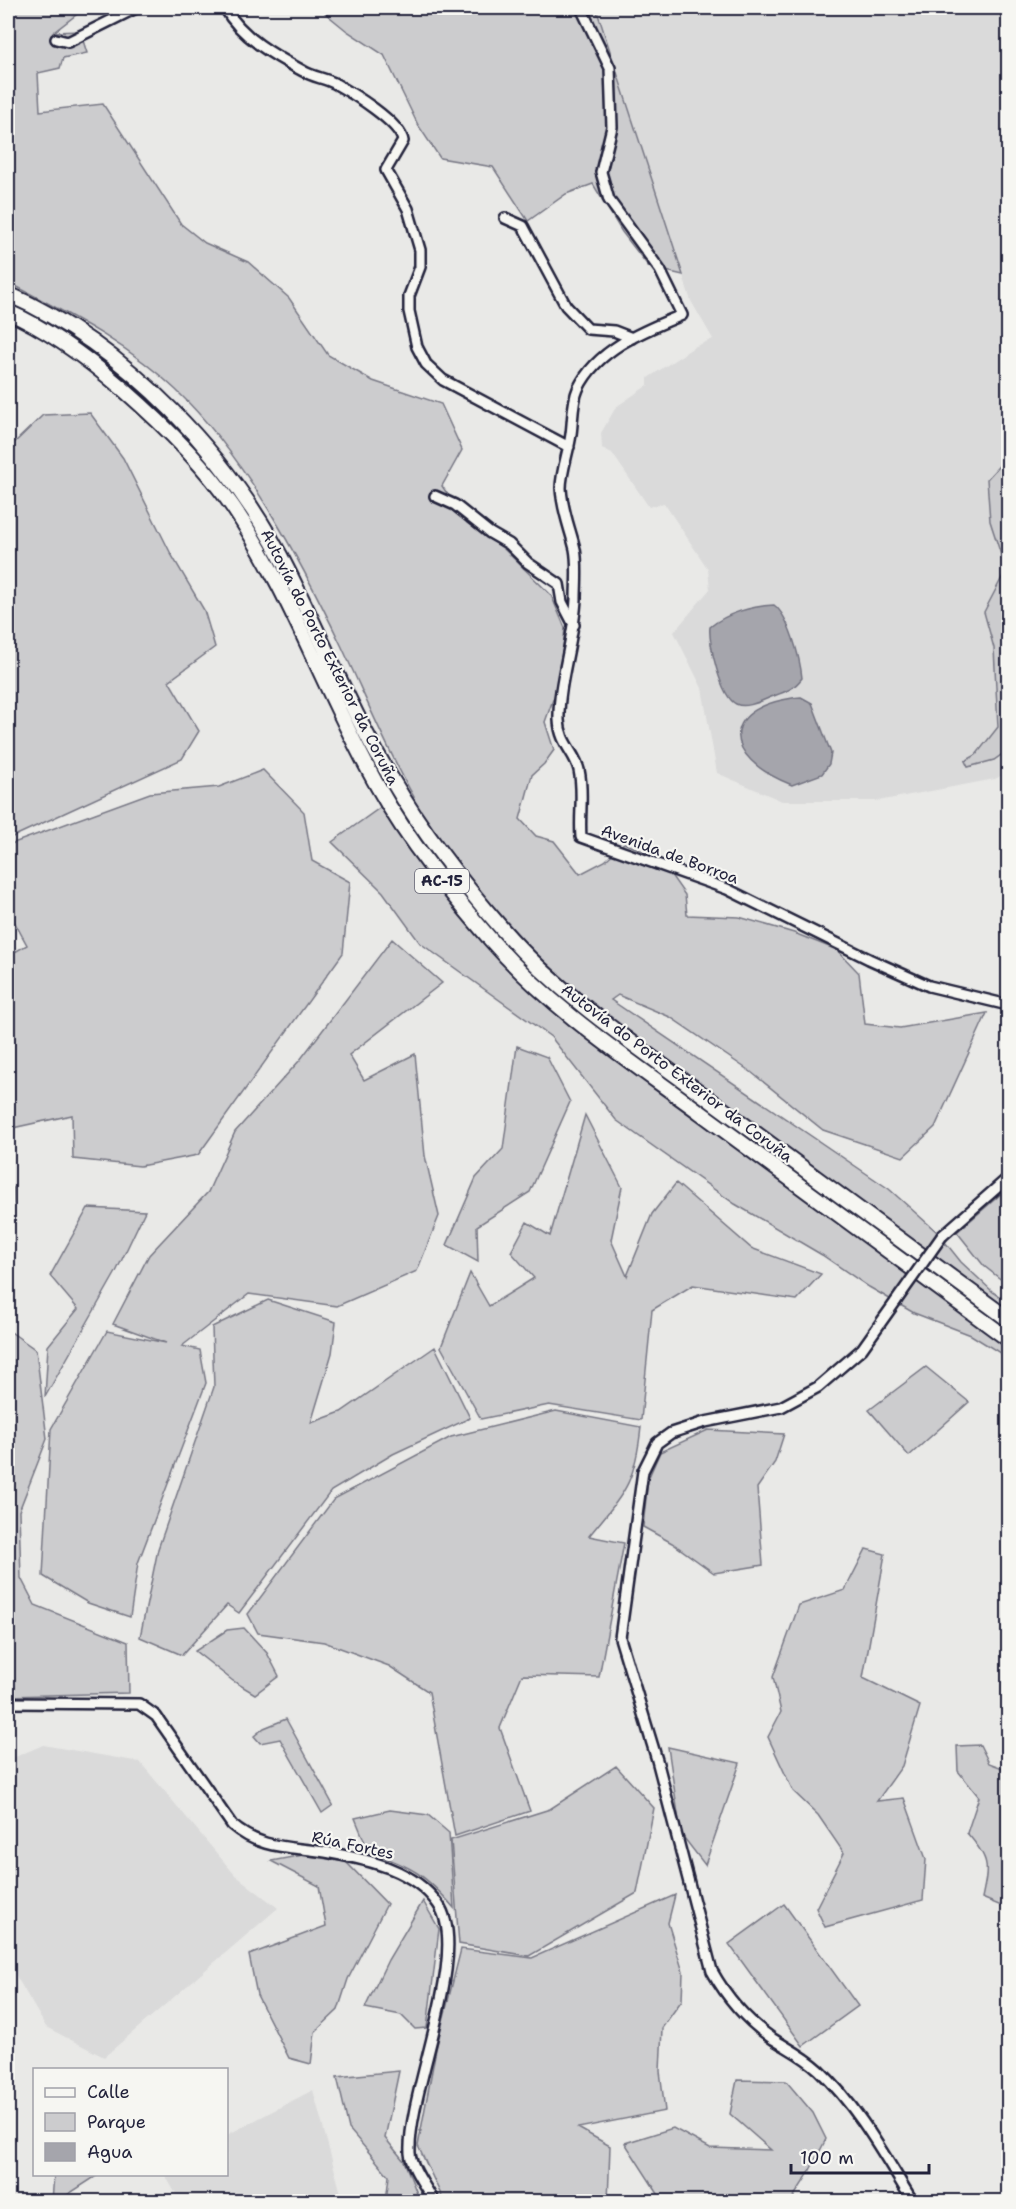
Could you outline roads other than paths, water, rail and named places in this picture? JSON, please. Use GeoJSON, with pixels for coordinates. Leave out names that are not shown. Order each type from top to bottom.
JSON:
{"type":"FeatureCollection","features":[{"type":"Feature","properties":{"kind":"highway","name":"Autovía do Porto Exterior da Coruña"},"geometry":{"type":"LineString","coordinates":[[8,294],[26,302],[93,343],[160,400],[218,460],[247,500],[288,570],[346,694],[393,782],[436,849],[506,933],[552,978],[632,1042],[1008,1319]]}},
{"type":"Feature","properties":{"kind":"highway","name":"Autovía do Porto Exterior da Coruña"},"geometry":{"type":"LineString","coordinates":[[8,312],[84,356],[149,412],[205,470],[234,508],[274,577],[332,702],[379,790],[423,858],[494,944],[541,990],[622,1055],[1008,1339]]}},
{"type":"Feature","properties":{"kind":"street"},"geometry":{"type":"LineString","coordinates":[[56,39],[68,42],[136,8]]}},
{"type":"Feature","properties":{"kind":"street"},"geometry":{"type":"LineString","coordinates":[[225,8],[244,32],[306,73],[332,82],[352,95],[395,125],[402,135],[403,141],[386,170],[408,209],[420,249],[420,267],[409,296],[409,311],[417,347],[426,364],[443,380],[570,447]]}},
{"type":"Feature","properties":{"kind":"street","name":"Avenida de Borroa"},"geometry":{"type":"LineString","coordinates":[[581,8],[610,68],[612,127],[601,172],[609,200],[660,270],[682,315],[632,338],[591,367],[577,391],[570,447],[561,485],[565,519],[576,551],[574,625],[560,698],[559,721],[563,742],[578,767],[583,797],[579,817],[581,837],[727,889],[868,959],[929,986],[1008,1005]]}},
{"type":"Feature","properties":{"kind":"street"},"geometry":{"type":"LineString","coordinates":[[505,218],[523,226],[567,306],[588,329],[615,331],[632,338]]}},
{"type":"Feature","properties":{"kind":"street"},"geometry":{"type":"LineString","coordinates":[[435,496],[455,505],[490,533],[509,544],[528,563],[560,584],[562,602],[574,625]]}},
{"type":"Feature","properties":{"kind":"street"},"geometry":{"type":"LineString","coordinates":[[913,2202],[874,2136],[836,2088],[815,2066],[754,2025],[722,1988],[712,1971],[657,1760],[620,1638],[643,1471],[657,1443],[671,1433],[705,1422],[781,1407],[818,1387],[862,1349],[942,1236],[1008,1178]]}},
{"type":"Feature","properties":{"kind":"street","name":"Rúa Fortes"},"geometry":{"type":"LineString","coordinates":[[8,1703],[139,1704],[156,1716],[232,1825],[247,1837],[285,1848],[330,1853],[402,1872],[422,1886],[440,1906],[446,1928],[447,1949],[441,2003],[411,2120],[410,2156],[434,2202]]}},
{"type":"Feature","properties":{"kind":"water"},"geometry":{"type":"Polygon","coordinates":[[[774,605],[789,628],[802,678],[792,688],[780,694],[749,705],[736,704],[730,699],[721,681],[711,645],[710,627],[740,611],[774,605]]]}},
{"type":"Feature","properties":{"kind":"water"},"geometry":{"type":"Polygon","coordinates":[[[801,697],[812,703],[831,753],[829,764],[822,774],[792,785],[768,774],[751,761],[741,747],[739,734],[743,721],[755,710],[774,702],[801,697]]]}}]}
